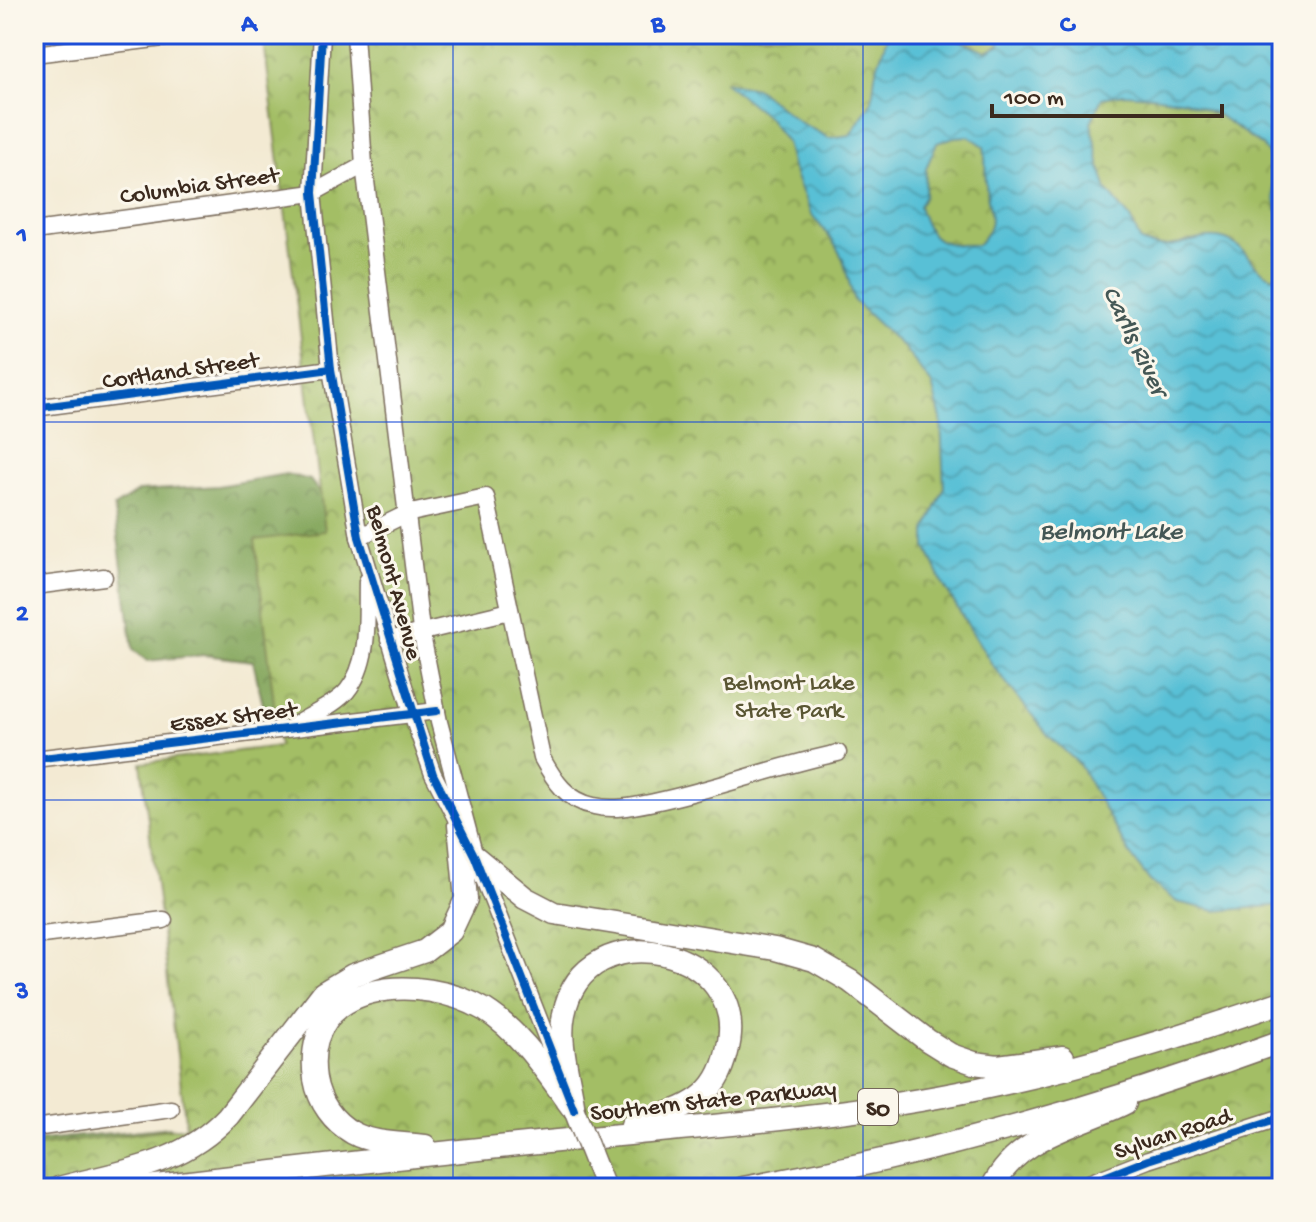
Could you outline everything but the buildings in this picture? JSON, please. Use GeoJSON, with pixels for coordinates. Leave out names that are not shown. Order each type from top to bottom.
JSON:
{"type":"FeatureCollection","features":[{"type":"Feature","properties":{"kind":"highway"},"geometry":{"type":"LineString","coordinates":[[59,1188],[150,1165],[188,1150],[217,1128],[239,1103],[323,993],[353,975],[415,955],[443,939],[456,923],[466,899],[459,825]]}},
{"type":"Feature","properties":{"kind":"highway"},"geometry":{"type":"LineString","coordinates":[[475,857],[525,898],[554,913],[789,951],[814,960],[850,981],[927,1040],[951,1055],[974,1063],[998,1066],[1154,1044]]}},
{"type":"Feature","properties":{"kind":"highway"},"geometry":{"type":"LineString","coordinates":[[574,1110],[562,1024],[567,1001],[580,979],[606,959],[626,952],[648,950],[681,958],[707,977],[722,1000],[730,1035],[726,1056],[713,1084],[701,1097],[684,1107],[596,1137]]}},
{"type":"Feature","properties":{"kind":"highway"},"geometry":{"type":"LineString","coordinates":[[458,1150],[363,1137],[339,1123],[332,1115],[317,1087],[314,1056],[324,1026],[349,1001],[380,989],[406,988],[447,994],[475,1005],[520,1040],[574,1110]]}},
{"type":"Feature","properties":{"kind":"highway","name":"Southern State Parkway"},"geometry":{"type":"LineString","coordinates":[[138,1188],[458,1150],[774,1121],[873,1108],[996,1085],[1154,1044],[1282,1002]]}},
{"type":"Feature","properties":{"kind":"highway","name":"SO"},"geometry":{"type":"LineString","coordinates":[[743,1188],[937,1146],[1180,1076],[1282,1041]]}},
{"type":"Feature","properties":{"kind":"highway"},"geometry":{"type":"LineString","coordinates":[[992,1188],[1009,1163],[1041,1138],[1095,1118],[1180,1076]]}},
{"type":"Feature","properties":{"kind":"main road","name":"Belmont Avenue"},"geometry":{"type":"LineString","coordinates":[[574,1110],[605,1188]]}},
{"type":"Feature","properties":{"kind":"street"},"geometry":{"type":"LineString","coordinates":[[34,54],[195,34]]}},
{"type":"Feature","properties":{"kind":"street","name":"Belmont Avenue"},"geometry":{"type":"LineString","coordinates":[[322,34],[313,193],[331,369],[359,537],[433,774],[475,857],[574,1110]]}},
{"type":"Feature","properties":{"kind":"street","name":"Belmont Avenue"},"geometry":{"type":"LineString","coordinates":[[355,34],[364,165],[421,630],[437,711],[475,857]]}},
{"type":"Feature","properties":{"kind":"street","name":"Columbia Street"},"geometry":{"type":"LineString","coordinates":[[34,231],[313,193],[364,165]]}},
{"type":"Feature","properties":{"kind":"street","name":"Cortland Street"},"geometry":{"type":"LineString","coordinates":[[34,408],[331,369]]}},
{"type":"Feature","properties":{"kind":"street"},"geometry":{"type":"LineString","coordinates":[[359,537],[406,514],[486,497],[542,758],[555,783],[572,798],[594,807],[627,807],[682,796],[838,753]]}},
{"type":"Feature","properties":{"kind":"street"},"geometry":{"type":"LineString","coordinates":[[290,728],[333,703],[346,692],[356,677],[365,643],[367,567]]}},
{"type":"Feature","properties":{"kind":"street"},"geometry":{"type":"LineString","coordinates":[[34,586],[104,577]]}},
{"type":"Feature","properties":{"kind":"street"},"geometry":{"type":"LineString","coordinates":[[389,640],[510,611]]}},
{"type":"Feature","properties":{"kind":"street","name":"Essex Street"},"geometry":{"type":"LineString","coordinates":[[34,759],[437,711]]}},
{"type":"Feature","properties":{"kind":"street"},"geometry":{"type":"LineString","coordinates":[[34,936],[164,920]]}},
{"type":"Feature","properties":{"kind":"street"},"geometry":{"type":"LineString","coordinates":[[34,1128],[171,1109]]}},
{"type":"Feature","properties":{"kind":"street","name":"Sylvan Road"},"geometry":{"type":"LineString","coordinates":[[1076,1188],[1148,1160],[1282,1117]]}},
{"type":"Feature","properties":{"kind":"green space","name":"Belmont Lake State Park"},"geometry":{"type":"Polygon","coordinates":[[[263,34],[1282,34],[1282,1188],[41,1188],[36,1146],[186,1127],[141,763],[279,746],[255,540],[325,531],[263,34]]]}},
{"type":"Feature","properties":{"kind":"green space"},"geometry":{"type":"Polygon","coordinates":[[[286,474],[310,480],[332,509],[295,702],[264,709],[253,661],[204,655],[147,661],[133,649],[114,507],[139,491],[218,486],[286,474]]]}},
{"type":"Feature","properties":{"kind":"green space"},"geometry":{"type":"Polygon","coordinates":[[[170,1127],[172,1136],[161,1146],[34,1163],[34,1141],[170,1127]]]}},
{"type":"Feature","properties":{"kind":"water","name":"Belmont Lake"},"geometry":{"type":"Polygon","coordinates":[[[888,34],[955,34],[958,39],[986,52],[999,46],[1002,34],[1282,34],[1282,224],[1274,197],[1271,157],[1261,145],[1218,115],[1185,101],[1124,94],[1102,98],[1091,122],[1107,190],[1130,218],[1141,242],[1165,246],[1216,238],[1233,243],[1273,277],[1282,269],[1282,905],[1216,911],[1177,902],[1150,881],[1129,853],[1079,764],[1048,735],[993,666],[944,586],[926,547],[926,530],[944,489],[941,419],[932,385],[905,349],[854,301],[843,259],[811,214],[792,167],[786,142],[768,117],[724,82],[756,88],[799,122],[829,138],[850,135],[872,101],[875,74],[888,34]],[[969,136],[937,143],[926,168],[925,195],[919,206],[932,235],[938,239],[954,244],[977,245],[988,230],[991,217],[984,146],[969,136]]]}},
{"type":"Feature","properties":{"kind":"cycle path"},"geometry":{"type":"LineString","coordinates":[[322,34],[313,193],[331,369],[359,537],[433,774],[475,857],[574,1110]]}},
{"type":"Feature","properties":{"kind":"cycle path"},"geometry":{"type":"LineString","coordinates":[[34,408],[331,369]]}},
{"type":"Feature","properties":{"kind":"cycle path"},"geometry":{"type":"LineString","coordinates":[[34,759],[437,711]]}},
{"type":"Feature","properties":{"kind":"cycle path"},"geometry":{"type":"LineString","coordinates":[[1076,1188],[1148,1160],[1282,1117]]}},
{"type":"Feature","properties":{"kind":"water label","name":"Carlls River"},"geometry":{"type":"Point","coordinates":[1137,340]}}]}
